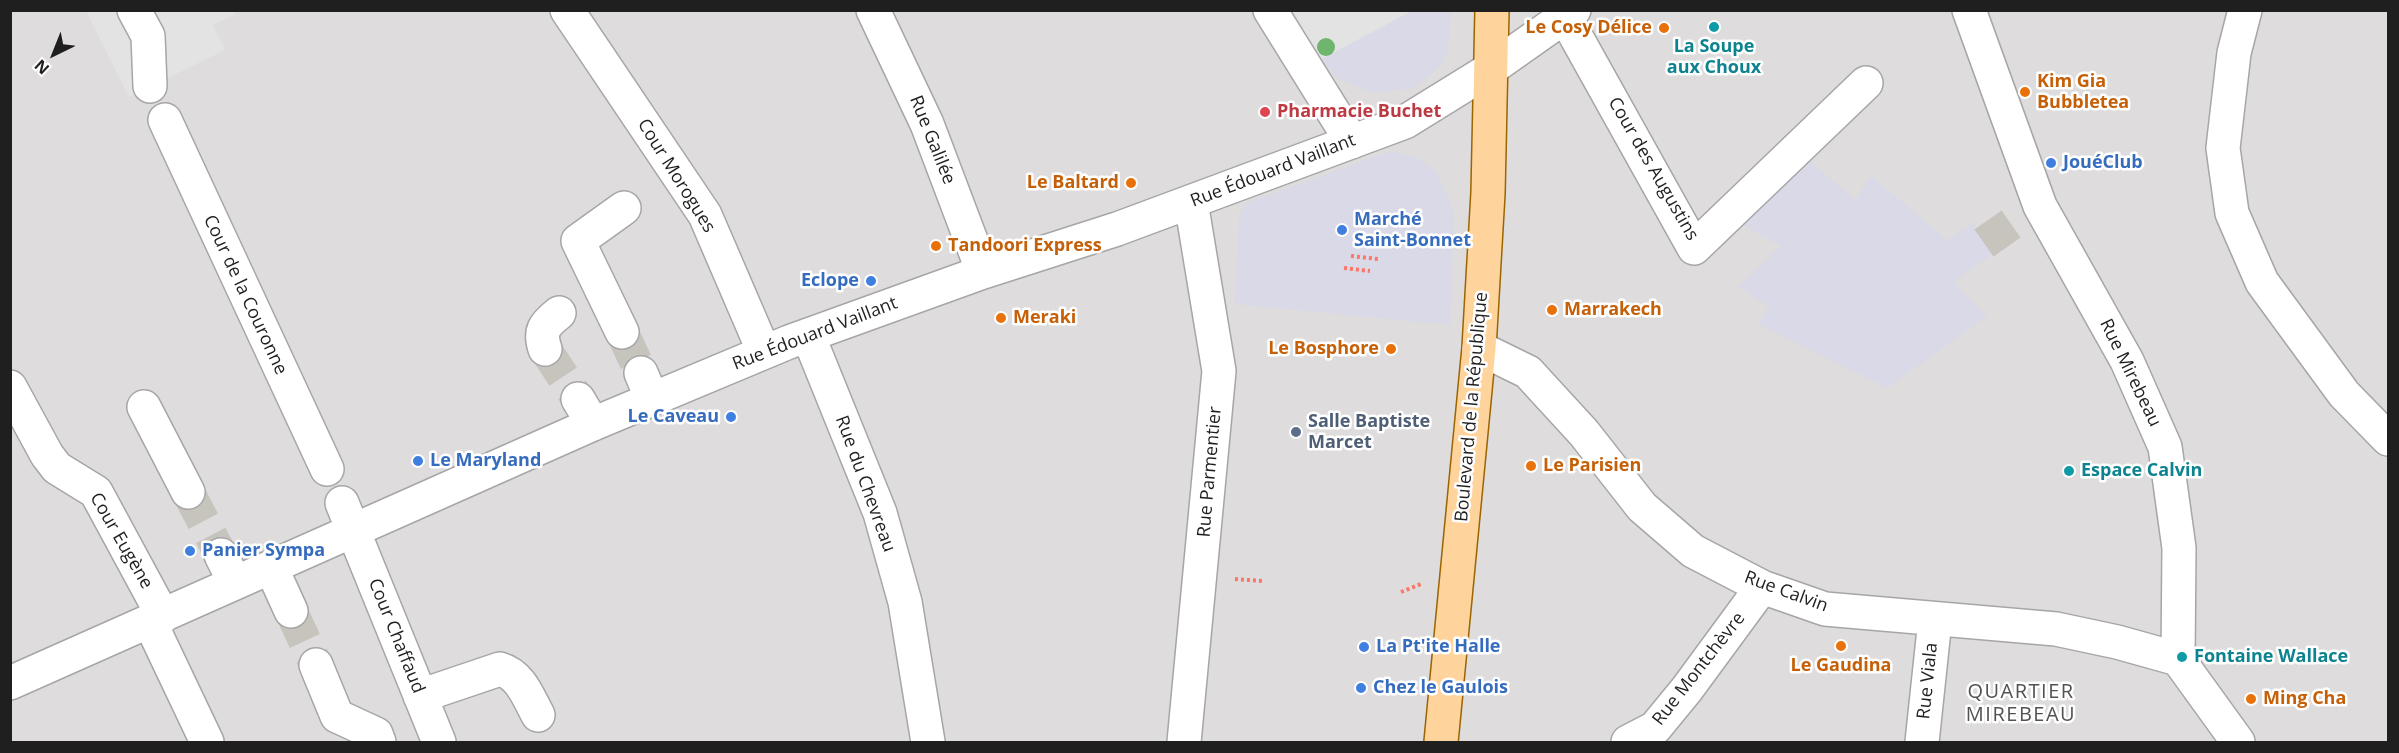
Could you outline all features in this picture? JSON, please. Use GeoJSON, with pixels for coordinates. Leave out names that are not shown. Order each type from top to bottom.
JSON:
{"type":"FeatureCollection","features":[{"type":"Feature","properties":{"kind":"main road","name":"Boulevard de la République"},"geometry":{"type":"LineString","coordinates":[[1441,742],[1479,348],[1488,193],[1492,10]]}},
{"type":"Feature","properties":{"kind":"street"},"geometry":{"type":"LineString","coordinates":[[134,10],[148,36],[150,86]]}},
{"type":"Feature","properties":{"kind":"street","name":"Cour Morogues"},"geometry":{"type":"LineString","coordinates":[[567,10],[705,215],[764,352]]}},
{"type":"Feature","properties":{"kind":"street","name":"Rue Galilée"},"geometry":{"type":"LineString","coordinates":[[873,10],[927,124],[983,272]]}},
{"type":"Feature","properties":{"kind":"street"},"geometry":{"type":"LineString","coordinates":[[1270,10],[1352,141]]}},
{"type":"Feature","properties":{"kind":"street","name":"Rue Mirebeau"},"geometry":{"type":"LineString","coordinates":[[1969,10],[2032,210],[2127,361],[2165,447],[2179,548],[2178,659]]}},
{"type":"Feature","properties":{"kind":"street"},"geometry":{"type":"LineString","coordinates":[[2245,10],[2234,53],[2223,148],[2232,213],[2262,282],[2344,394],[2388,439]]}},
{"type":"Feature","properties":{"kind":"street","name":"Rue Édouard Vaillant"},"geometry":{"type":"LineString","coordinates":[[10,683],[156,619],[228,569],[271,567],[348,517],[646,386],[764,352],[983,272],[1191,202],[1405,122],[1489,70],[1569,13]]}},
{"type":"Feature","properties":{"kind":"street","name":"Cour des Augustins"},"geometry":{"type":"LineString","coordinates":[[1569,13],[1694,248],[1866,82]]}},
{"type":"Feature","properties":{"kind":"street","name":"Cour de la Couronne"},"geometry":{"type":"LineString","coordinates":[[165,120],[327,469]]}},
{"type":"Feature","properties":{"kind":"street","name":"Rue Parmentier"},"geometry":{"type":"LineString","coordinates":[[1184,742],[1219,371],[1191,202]]}},
{"type":"Feature","properties":{"kind":"street"},"geometry":{"type":"LineString","coordinates":[[622,332],[579,242],[624,208]]}},
{"type":"Feature","properties":{"kind":"street"},"geometry":{"type":"LineString","coordinates":[[545,349],[541,337],[542,330],[559,313]]}},
{"type":"Feature","properties":{"kind":"street","name":"Rue du Chevreau"},"geometry":{"type":"LineString","coordinates":[[808,335],[880,513],[905,603],[928,742]]}},
{"type":"Feature","properties":{"kind":"street","name":"Rue Calvin"},"geometry":{"type":"LineString","coordinates":[[1479,348],[1528,372],[1584,433],[1642,507],[1693,550],[1761,587],[1825,609],[2056,629],[2117,642],[2178,659]]}},
{"type":"Feature","properties":{"kind":"street","name":"Cour Eugène"},"geometry":{"type":"LineString","coordinates":[[10,387],[52,462],[68,477],[96,492],[156,619]]}},
{"type":"Feature","properties":{"kind":"street"},"geometry":{"type":"LineString","coordinates":[[144,406],[188,492]]}},
{"type":"Feature","properties":{"kind":"street","name":"Cour Chaffaud"},"geometry":{"type":"LineString","coordinates":[[348,517],[439,742]]}},
{"type":"Feature","properties":{"kind":"street"},"geometry":{"type":"LineString","coordinates":[[271,567],[291,611]]}},
{"type":"Feature","properties":{"kind":"street","name":"Rue Montchèvre"},"geometry":{"type":"LineString","coordinates":[[1628,742],[1655,728],[1687,690],[1761,587]]}},
{"type":"Feature","properties":{"kind":"street"},"geometry":{"type":"LineString","coordinates":[[156,619],[207,742]]}},
{"type":"Feature","properties":{"kind":"street","name":"Rue Viala"},"geometry":{"type":"LineString","coordinates":[[1922,742],[1935,620]]}},
{"type":"Feature","properties":{"kind":"street"},"geometry":{"type":"LineString","coordinates":[[2178,659],[2238,742]]}},
{"type":"Feature","properties":{"kind":"street"},"geometry":{"type":"LineString","coordinates":[[316,665],[337,716],[376,734],[379,742]]}},
{"type":"Feature","properties":{"kind":"street"},"geometry":{"type":"LineString","coordinates":[[420,696],[500,669],[510,672],[519,681],[538,715]]}},
{"type":"Feature","properties":{"kind":"path"},"geometry":{"type":"LineString","coordinates":[[1352,256],[1378,259]]}},
{"type":"Feature","properties":{"kind":"path"},"geometry":{"type":"LineString","coordinates":[[1344,268],[1370,271]]}},
{"type":"Feature","properties":{"kind":"shaded area"},"geometry":{"type":"Polygon","coordinates":[[[234,10],[236,14],[213,25],[225,50],[129,97],[86,11],[234,10]]]}},
{"type":"Feature","properties":{"kind":"shaded area"},"geometry":{"type":"Polygon","coordinates":[[[11,11],[2388,11],[2388,742],[11,742],[11,11]]]}},
{"type":"Feature","properties":{"kind":"shaded area"},"geometry":{"type":"Polygon","coordinates":[[[1293,11],[1412,11],[1320,60],[1293,11]]]}},
{"type":"Feature","properties":{"kind":"shaded area"},"geometry":{"type":"Polygon","coordinates":[[[1412,11],[1451,11],[1448,49],[1442,63],[1430,76],[1412,88],[1372,93],[1339,79],[1320,60],[1412,11]]]}},
{"type":"Feature","properties":{"kind":"shaded area"},"geometry":{"type":"Polygon","coordinates":[[[1796,149],[1855,200],[1871,176],[1947,240],[1973,223],[1992,254],[1953,282],[1987,316],[1887,388],[1758,324],[1769,306],[1739,287],[1781,246],[1726,216],[1796,149]]]}},
{"type":"Feature","properties":{"kind":"shaded area"},"geometry":{"type":"Polygon","coordinates":[[[1397,152],[1416,157],[1436,171],[1454,213],[1450,325],[1235,304],[1239,215],[1247,203],[1385,153],[1397,152]]]}},
{"type":"Feature","properties":{"kind":"tunnel"},"geometry":{"type":"LineString","coordinates":[[1984,243],[2024,215]]}},
{"type":"Feature","properties":{"kind":"tunnel"},"geometry":{"type":"LineString","coordinates":[[622,332],[641,373]]}},
{"type":"Feature","properties":{"kind":"tunnel"},"geometry":{"type":"LineString","coordinates":[[545,349],[578,399]]}},
{"type":"Feature","properties":{"kind":"tunnel"},"geometry":{"type":"LineString","coordinates":[[188,492],[221,555]]}},
{"type":"Feature","properties":{"kind":"tunnel"},"geometry":{"type":"LineString","coordinates":[[291,611],[316,665]]}},
{"type":"Feature","properties":{"kind":"place","name":"La Soupe aux Choux"},"geometry":{"type":"Point","coordinates":[1714,27]}},
{"type":"Feature","properties":{"kind":"place","name":"Le Cosy Délice"},"geometry":{"type":"Point","coordinates":[1664,28]}},
{"type":"Feature","properties":{"kind":"place","name":"Kim Gia Bubbletea"},"geometry":{"type":"Point","coordinates":[2025,92]}},
{"type":"Feature","properties":{"kind":"place","name":"Pharmacie Buchet"},"geometry":{"type":"Point","coordinates":[1265,112]}},
{"type":"Feature","properties":{"kind":"place","name":"JouéClub"},"geometry":{"type":"Point","coordinates":[2051,163]}},
{"type":"Feature","properties":{"kind":"place","name":"Le Baltard"},"geometry":{"type":"Point","coordinates":[1131,183]}},
{"type":"Feature","properties":{"kind":"place","name":"Marché Saint-Bonnet"},"geometry":{"type":"Point","coordinates":[1342,230]}},
{"type":"Feature","properties":{"kind":"place","name":"Tandoori Express"},"geometry":{"type":"Point","coordinates":[936,246]}},
{"type":"Feature","properties":{"kind":"place","name":"Eclope"},"geometry":{"type":"Point","coordinates":[871,281]}},
{"type":"Feature","properties":{"kind":"place","name":"Marrakech"},"geometry":{"type":"Point","coordinates":[1552,310]}},
{"type":"Feature","properties":{"kind":"place","name":"Meraki"},"geometry":{"type":"Point","coordinates":[1001,318]}},
{"type":"Feature","properties":{"kind":"place","name":"Le Bosphore"},"geometry":{"type":"Point","coordinates":[1391,349]}},
{"type":"Feature","properties":{"kind":"place","name":"Le Caveau"},"geometry":{"type":"Point","coordinates":[731,417]}},
{"type":"Feature","properties":{"kind":"place","name":"Salle Baptiste Marcet"},"geometry":{"type":"Point","coordinates":[1296,432]}},
{"type":"Feature","properties":{"kind":"place","name":"Le Maryland"},"geometry":{"type":"Point","coordinates":[418,461]}},
{"type":"Feature","properties":{"kind":"place","name":"Le Parisien"},"geometry":{"type":"Point","coordinates":[1531,466]}},
{"type":"Feature","properties":{"kind":"place","name":"Espace Calvin"},"geometry":{"type":"Point","coordinates":[2069,471]}},
{"type":"Feature","properties":{"kind":"place","name":"Panier Sympa"},"geometry":{"type":"Point","coordinates":[190,551]}},
{"type":"Feature","properties":{"kind":"place","name":"Le Gaudina"},"geometry":{"type":"Point","coordinates":[1841,646]}},
{"type":"Feature","properties":{"kind":"place","name":"La Pt'ite Halle"},"geometry":{"type":"Point","coordinates":[1364,647]}},
{"type":"Feature","properties":{"kind":"place","name":"Fontaine Wallace"},"geometry":{"type":"Point","coordinates":[2182,657]}},
{"type":"Feature","properties":{"kind":"place","name":"Chez le Gaulois"},"geometry":{"type":"Point","coordinates":[1361,688]}},
{"type":"Feature","properties":{"kind":"place","name":"Ming Cha"},"geometry":{"type":"Point","coordinates":[2251,699]}},
{"type":"Feature","properties":{"kind":"district","name":"QUARTIER MIREBEAU"},"geometry":{"type":"Point","coordinates":[2021,704]}}]}
